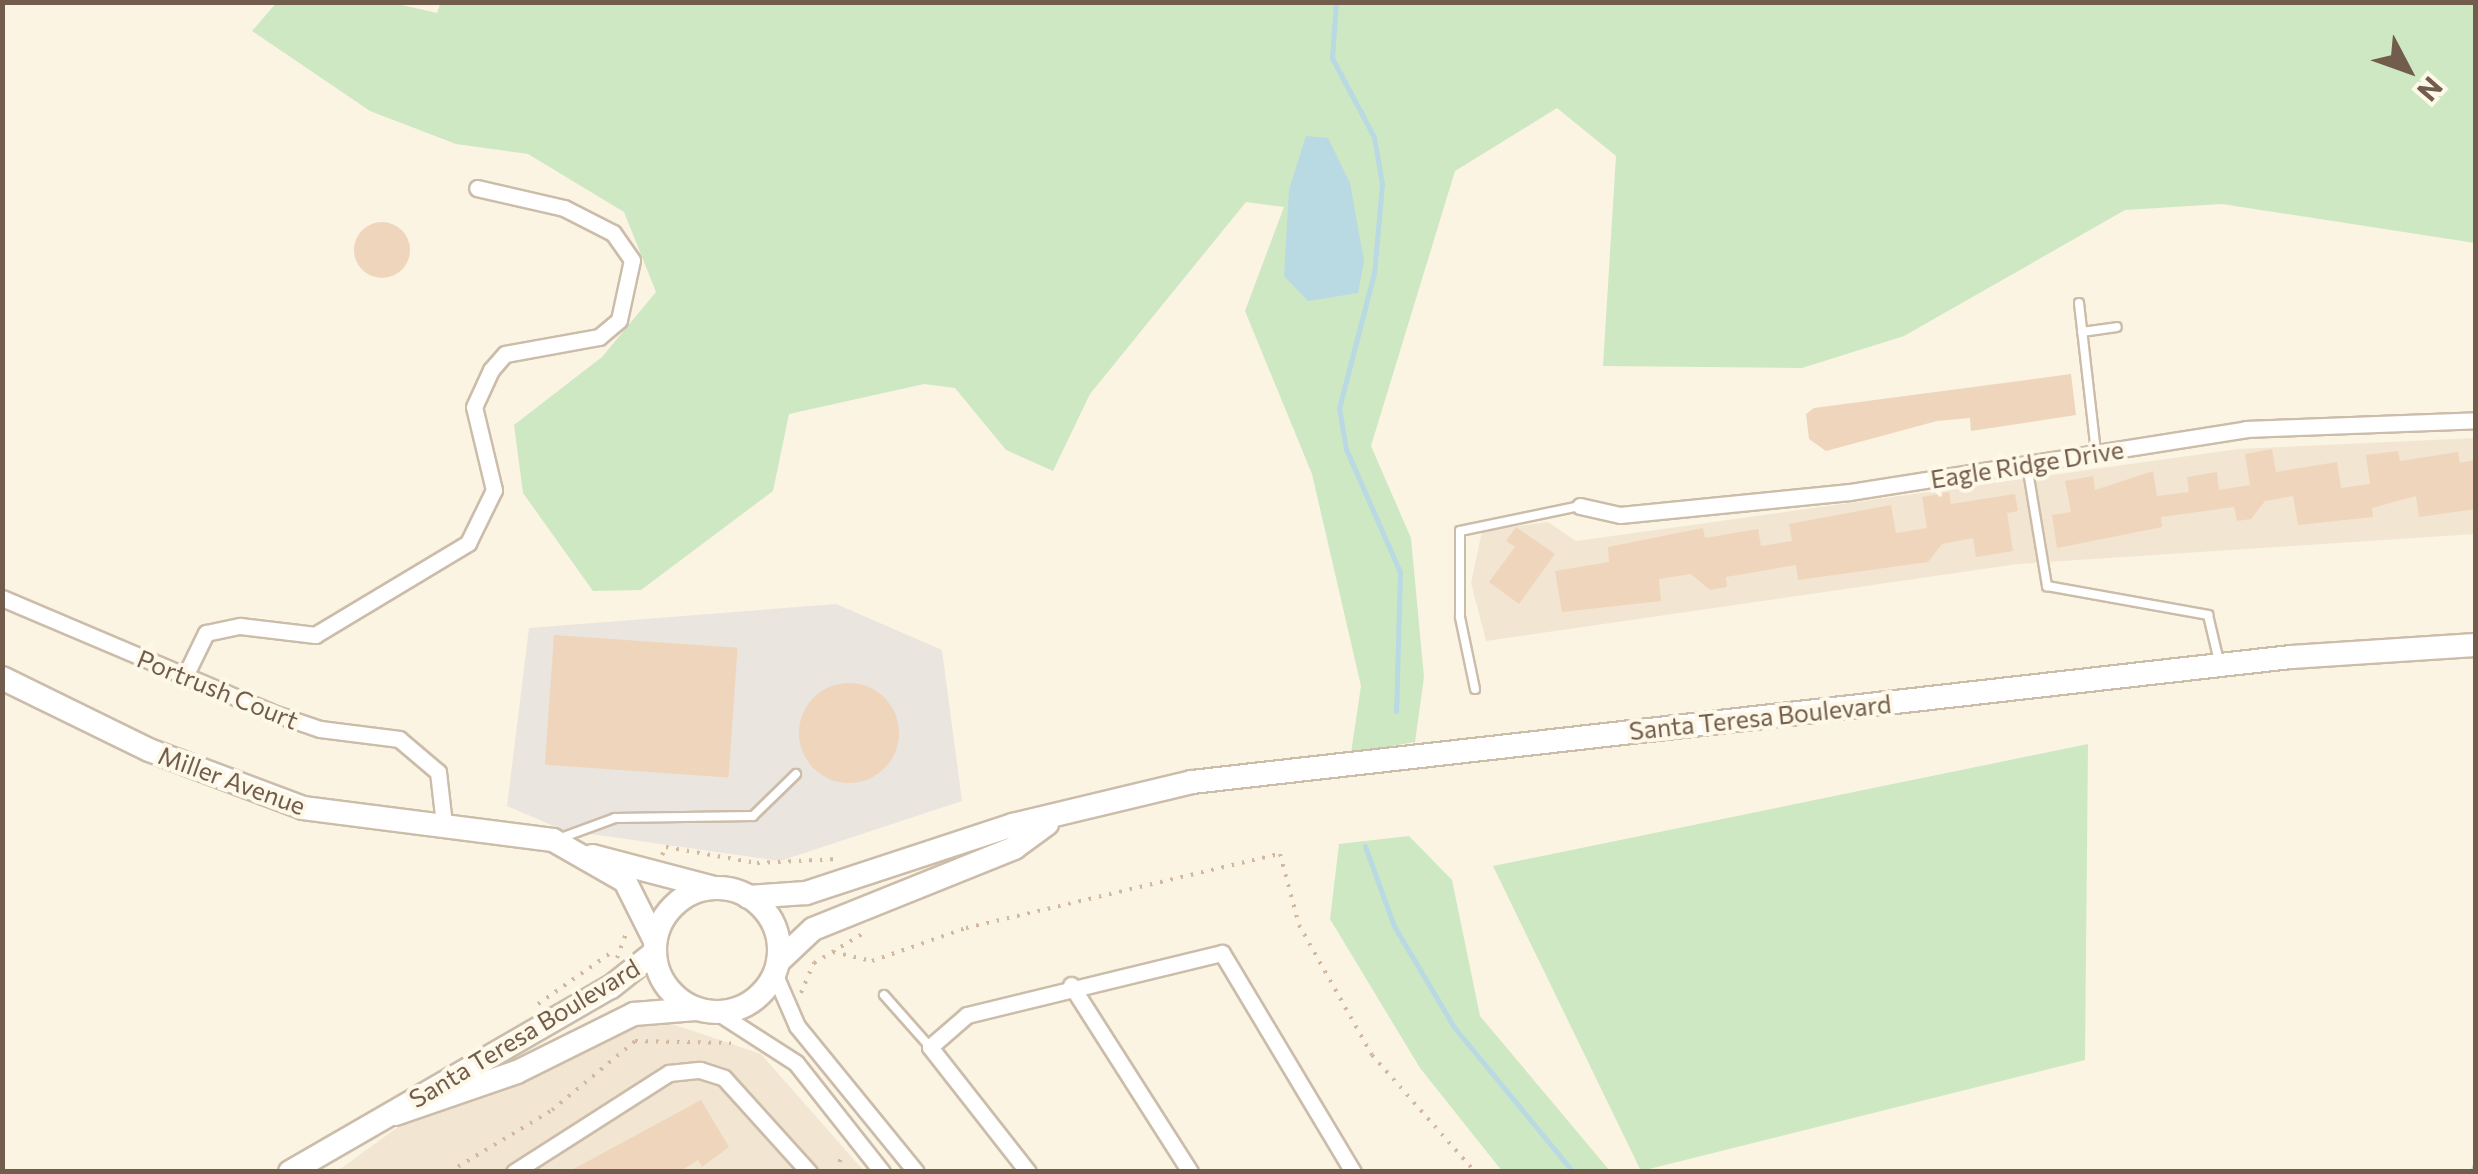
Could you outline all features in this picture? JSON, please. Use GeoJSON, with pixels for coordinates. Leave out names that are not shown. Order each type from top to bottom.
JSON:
{"type":"FeatureCollection","features":[{"type":"Feature","properties":{"kind":"main road","name":"Santa Teresa Boulevard"},"geometry":{"type":"LineString","coordinates":[[748,897],[806,892],[1192,782],[2220,665],[2476,645]]}},
{"type":"Feature","properties":{"kind":"main road","name":"Miller Avenue"},"geometry":{"type":"LineString","coordinates":[[2,678],[149,750],[303,808],[554,840],[592,856],[714,888]]}},
{"type":"Feature","properties":{"kind":"main road","name":"Santa Teresa Boulevard"},"geometry":{"type":"LineString","coordinates":[[776,968],[813,929],[1014,848],[1050,821]]}},
{"type":"Feature","properties":{"kind":"main road","name":"Miller Avenue"},"geometry":{"type":"LineString","coordinates":[[592,856],[638,896],[655,946]]}},
{"type":"Feature","properties":{"kind":"main road"},"geometry":{"type":"LineString","coordinates":[[714,888],[748,897],[775,930],[776,968],[752,1001],[708,1011],[667,987],[655,946],[677,903],[714,888]]}},
{"type":"Feature","properties":{"kind":"main road","name":"Santa Teresa Boulevard"},"geometry":{"type":"LineString","coordinates":[[290,1172],[391,1114],[655,946]]}},
{"type":"Feature","properties":{"kind":"main road","name":"Santa Teresa Boulevard"},"geometry":{"type":"LineString","coordinates":[[391,1114],[517,1072],[634,1014],[708,1011]]}},
{"type":"Feature","properties":{"kind":"street"},"geometry":{"type":"LineString","coordinates":[[184,676],[206,633],[240,626],[315,634],[468,543],[494,490],[474,407],[491,370],[505,354],[599,337],[619,320],[632,260],[613,233],[564,208],[477,188]]}},
{"type":"Feature","properties":{"kind":"street","name":"Eagle Ridge Drive"},"geometry":{"type":"LineString","coordinates":[[1580,506],[1639,513],[2027,464],[2246,429],[2476,420]]}},
{"type":"Feature","properties":{"kind":"street","name":"Portrush Court"},"geometry":{"type":"LineString","coordinates":[[2,598],[320,730],[400,739],[438,772],[444,824]]}},
{"type":"Feature","properties":{"kind":"street"},"geometry":{"type":"LineString","coordinates":[[1028,1172],[930,1047],[966,1015],[1071,986],[1222,952],[1353,1172]]}},
{"type":"Feature","properties":{"kind":"street"},"geometry":{"type":"LineString","coordinates":[[776,968],[797,1026],[916,1172]]}},
{"type":"Feature","properties":{"kind":"street"},"geometry":{"type":"LineString","coordinates":[[1071,986],[1188,1170]]}},
{"type":"Feature","properties":{"kind":"street"},"geometry":{"type":"LineString","coordinates":[[708,1011],[796,1063],[882,1172]]}},
{"type":"Feature","properties":{"kind":"street"},"geometry":{"type":"LineString","coordinates":[[514,1172],[669,1072],[724,1078],[809,1172]]}},
{"type":"Feature","properties":{"kind":"lane"},"geometry":{"type":"LineString","coordinates":[[2079,303],[2096,453]]}},
{"type":"Feature","properties":{"kind":"lane"},"geometry":{"type":"LineString","coordinates":[[2082,332],[2117,326]]}},
{"type":"Feature","properties":{"kind":"lane"},"geometry":{"type":"LineString","coordinates":[[2027,464],[2046,586],[2208,615],[2220,665]]}},
{"type":"Feature","properties":{"kind":"lane"},"geometry":{"type":"LineString","coordinates":[[1475,689],[1460,617],[1460,531],[1580,506]]}},
{"type":"Feature","properties":{"kind":"lane"},"geometry":{"type":"LineString","coordinates":[[554,840],[615,818],[753,816],[796,774]]}},
{"type":"Feature","properties":{"kind":"lane"},"geometry":{"type":"LineString","coordinates":[[884,995],[930,1047]]}},
{"type":"Feature","properties":{"kind":"path"},"geometry":{"type":"LineString","coordinates":[[660,861],[666,847],[734,861],[842,861]]}},
{"type":"Feature","properties":{"kind":"path"},"geometry":{"type":"LineString","coordinates":[[618,960],[612,952],[626,914]]}},
{"type":"Feature","properties":{"kind":"path"},"geometry":{"type":"LineString","coordinates":[[805,1010],[806,972],[833,952]]}},
{"type":"Feature","properties":{"kind":"path"},"geometry":{"type":"LineString","coordinates":[[449,1172],[552,1110],[636,1041],[740,1046]]}},
{"type":"Feature","properties":{"kind":"path"},"geometry":{"type":"LineString","coordinates":[[836,1172],[842,1155]]}},
{"type":"Feature","properties":{"kind":"shaded area"},"geometry":{"type":"Polygon","coordinates":[[[2475,438],[2475,534],[2018,564],[1486,641],[1471,583],[1482,531],[1548,522],[1576,541],[2238,449],[2475,438]]]}},
{"type":"Feature","properties":{"kind":"shaded area"},"geometry":{"type":"Polygon","coordinates":[[[836,604],[942,650],[962,801],[780,861],[563,830],[507,806],[529,628],[836,604]]]}},
{"type":"Feature","properties":{"kind":"shaded area"},"geometry":{"type":"Polygon","coordinates":[[[646,1015],[761,1054],[864,1171],[336,1172],[445,1093],[646,1015]]]}},
{"type":"Feature","properties":{"kind":"green space"},"geometry":{"type":"Polygon","coordinates":[[[277,2],[393,3],[437,13],[441,2],[2475,3],[2475,243],[2222,204],[2125,210],[1904,336],[1802,368],[1603,366],[1616,156],[1557,108],[1455,171],[1371,446],[1411,538],[1424,677],[1415,742],[1351,753],[1361,686],[1312,474],[1245,311],[1284,207],[1246,202],[1090,394],[1053,471],[1006,450],[955,388],[924,384],[789,414],[773,491],[641,590],[593,591],[523,493],[514,425],[602,357],[656,292],[624,212],[528,154],[456,144],[370,111],[252,31],[277,2]]]}},
{"type":"Feature","properties":{"kind":"green space"},"geometry":{"type":"Polygon","coordinates":[[[2088,744],[2085,1060],[1641,1171],[1493,866],[2088,744]]]}},
{"type":"Feature","properties":{"kind":"green space"},"geometry":{"type":"Polygon","coordinates":[[[1409,836],[1452,880],[1480,1016],[1610,1171],[1502,1171],[1420,1068],[1330,919],[1339,844],[1409,836]]]}},
{"type":"Feature","properties":{"kind":"water"},"geometry":{"type":"Polygon","coordinates":[[[1306,136],[1328,138],[1350,183],[1364,261],[1358,293],[1308,301],[1284,276],[1289,190],[1306,136]]]}},
{"type":"Feature","properties":{"kind":"building"},"geometry":{"type":"Polygon","coordinates":[[[382,222],[402,230],[410,250],[402,270],[382,278],[362,270],[354,250],[362,230],[382,222]]]}},
{"type":"Feature","properties":{"kind":"building"},"geometry":{"type":"Polygon","coordinates":[[[2071,374],[2076,415],[1971,431],[1970,418],[1937,421],[1826,451],[1809,439],[1806,414],[1814,408],[2071,374]]]}},
{"type":"Feature","properties":{"kind":"building"},"geometry":{"type":"Polygon","coordinates":[[[2272,449],[2276,472],[2337,462],[2341,488],[2370,484],[2366,455],[2398,451],[2400,461],[2458,452],[2460,463],[2476,460],[2476,509],[2419,517],[2416,496],[2372,508],[2373,517],[2298,525],[2293,496],[2265,501],[2251,519],[2237,521],[2234,507],[2161,517],[2162,527],[2057,548],[2052,515],[2071,512],[2065,481],[2093,476],[2095,490],[2153,471],[2157,496],[2189,492],[2187,477],[2217,472],[2219,490],[2250,485],[2245,454],[2272,449]]]}},
{"type":"Feature","properties":{"kind":"building"},"geometry":{"type":"Polygon","coordinates":[[[1949,492],[1951,504],[2015,494],[2018,511],[2007,513],[2013,551],[1976,557],[1973,538],[1942,544],[1928,562],[1798,580],[1796,565],[1726,577],[1727,587],[1710,590],[1691,574],[1659,579],[1661,601],[1562,612],[1555,571],[1609,562],[1608,547],[1703,528],[1705,538],[1758,529],[1761,546],[1792,541],[1789,524],[1891,505],[1896,533],[1927,528],[1922,497],[1949,492]]]}},
{"type":"Feature","properties":{"kind":"building"},"geometry":{"type":"Polygon","coordinates":[[[1516,527],[1555,554],[1519,604],[1489,582],[1515,547],[1506,541],[1516,527]]]}},
{"type":"Feature","properties":{"kind":"building"},"geometry":{"type":"Polygon","coordinates":[[[554,635],[738,648],[728,778],[545,765],[554,635]]]}},
{"type":"Feature","properties":{"kind":"building"},"geometry":{"type":"Polygon","coordinates":[[[849,683],[877,691],[891,705],[899,733],[891,761],[877,775],[849,783],[821,775],[807,761],[799,733],[807,705],[821,691],[849,683]]]}},
{"type":"Feature","properties":{"kind":"building"},"geometry":{"type":"Polygon","coordinates":[[[701,1100],[729,1147],[702,1167],[698,1160],[679,1172],[568,1172],[701,1100]]]}},
{"type":"Feature","properties":{"kind":"waterway"},"geometry":{"type":"LineString","coordinates":[[1336,2],[1332,58],[1374,137],[1382,184],[1374,273],[1339,408],[1346,449],[1400,572],[1396,711]]}},
{"type":"Feature","properties":{"kind":"waterway"},"geometry":{"type":"LineString","coordinates":[[1365,846],[1394,926],[1454,1027],[1573,1172]]}},
{"type":"Feature","properties":{"kind":"waterway"},"geometry":{"type":"LineString","coordinates":[[2472,1172],[2476,1162]]}}]}
